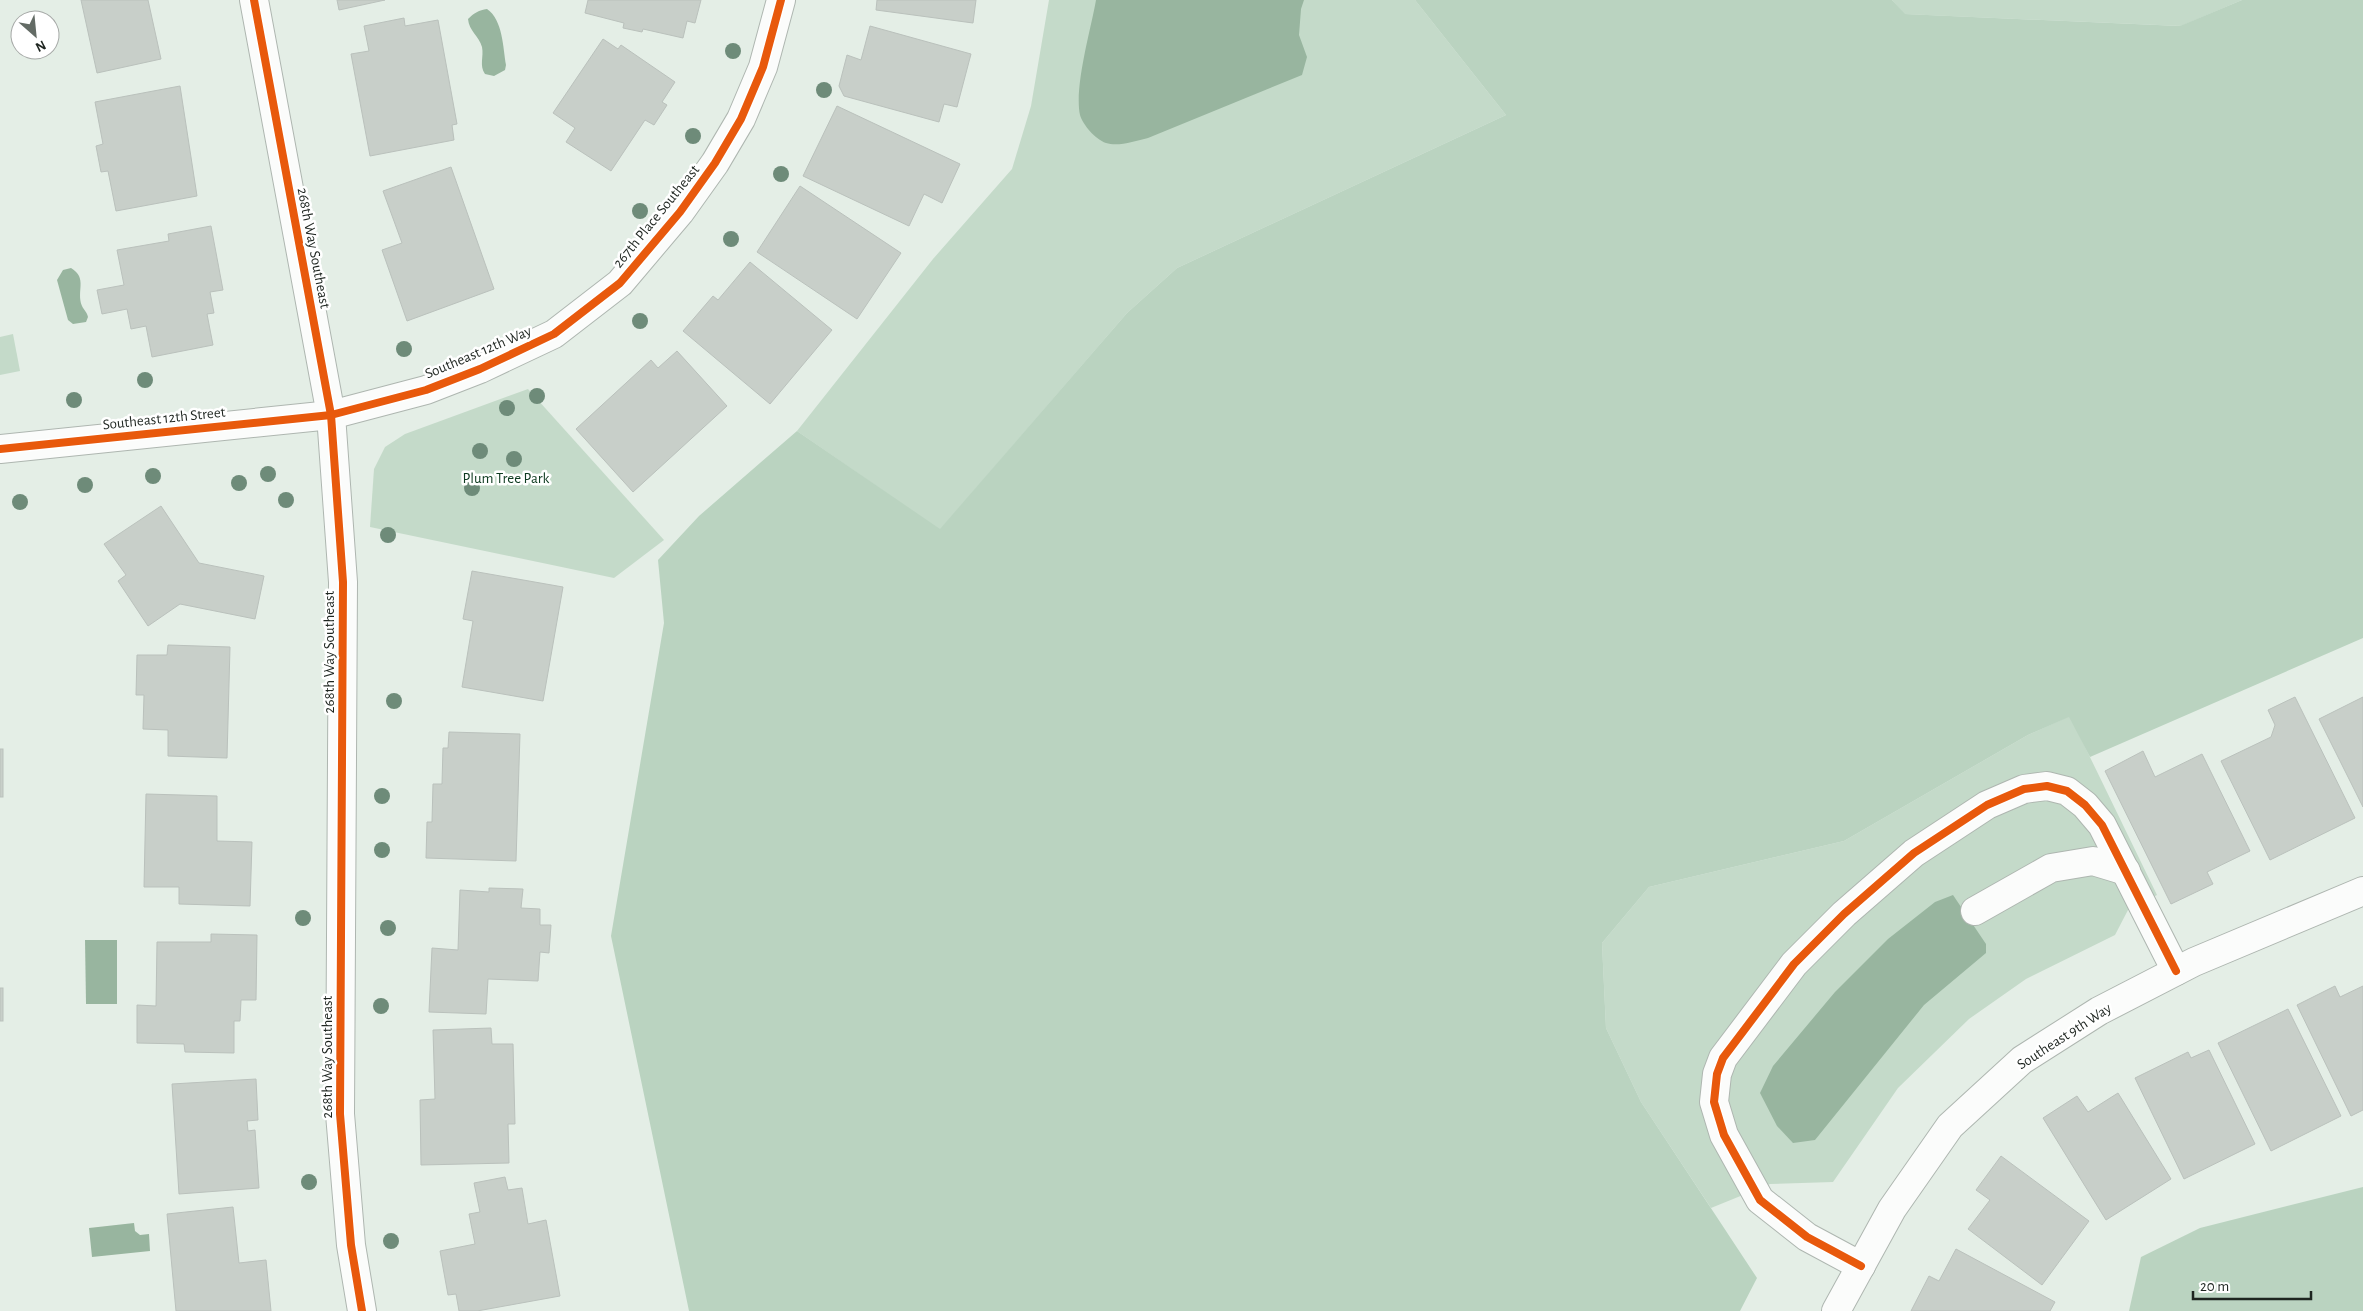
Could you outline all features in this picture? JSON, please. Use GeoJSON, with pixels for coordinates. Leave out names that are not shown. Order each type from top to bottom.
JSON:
{"type":"FeatureCollection","features":[{"type":"Feature","properties":{"kind":"street","name":"268th Way Southeast"},"geometry":{"type":"LineString","coordinates":[[254,0],[331,415],[343,582],[340,1114],[351,1245],[362,1311]]}},
{"type":"Feature","properties":{"kind":"street","name":"267th Place Southeast"},"geometry":{"type":"LineString","coordinates":[[620,283],[680,212],[715,163],[742,119],[763,67],[781,0]]}},
{"type":"Feature","properties":{"kind":"street","name":"Southeast 12th Way"},"geometry":{"type":"LineString","coordinates":[[331,415],[426,390],[480,369],[554,334],[620,283]]}},
{"type":"Feature","properties":{"kind":"street","name":"Southeast 12th Street"},"geometry":{"type":"LineString","coordinates":[[0,449],[331,415]]}},
{"type":"Feature","properties":{"kind":"street"},"geometry":{"type":"LineString","coordinates":[[1861,1266],[1807,1237],[1760,1200],[1724,1135],[1714,1102],[1717,1074],[1723,1058],[1733,1042],[1794,964],[1844,914],[1914,852],[1987,805],[2024,790],[2046,786],[2067,792],[2085,805],[2102,825],[2176,971]]}},
{"type":"Feature","properties":{"kind":"street"},"geometry":{"type":"LineString","coordinates":[[1975,911],[2051,868],[2094,862],[2126,871]]}},
{"type":"Feature","properties":{"kind":"street","name":"Southeast 9th Way"},"geometry":{"type":"LineString","coordinates":[[1836,1311],[1892,1209],[1950,1126],[2022,1060],[2099,1011],[2176,971],[2363,891]]}},
{"type":"Feature","properties":{"kind":"green space"},"geometry":{"type":"Polygon","coordinates":[[[1049,0],[1415,0],[1506,115],[1177,268],[1127,313],[940,530],[797,431],[933,259],[1012,169],[1031,106],[1049,0]]]}},
{"type":"Feature","properties":{"kind":"green space"},"geometry":{"type":"Polygon","coordinates":[[[1892,0],[2242,0],[2181,26],[1904,14],[1892,0]]]}},
{"type":"Feature","properties":{"kind":"green space"},"geometry":{"type":"Polygon","coordinates":[[[13,334],[20,371],[0,375],[0,337],[13,334]]]}},
{"type":"Feature","properties":{"kind":"green space","name":"Plum Tree Park"},"geometry":{"type":"Polygon","coordinates":[[[528,389],[664,540],[614,578],[370,527],[374,469],[385,447],[405,434],[528,389]]]}},
{"type":"Feature","properties":{"kind":"green space"},"geometry":{"type":"Polygon","coordinates":[[[2070,716],[2157,895],[2128,910],[2115,935],[2026,979],[1969,1019],[1898,1088],[1833,1182],[1770,1184],[1711,1208],[1641,1102],[1606,1028],[1602,943],[1649,887],[1844,841],[2028,735],[2070,716]]]}},
{"type":"Feature","properties":{"kind":"shaded area"},"geometry":{"type":"Polygon","coordinates":[[[1096,0],[1304,0],[1301,9],[1299,35],[1307,57],[1302,75],[1148,138],[1121,144],[1106,143],[1094,135],[1084,123],[1080,115],[1079,103],[1081,74],[1096,0]]]}},
{"type":"Feature","properties":{"kind":"shaded area"},"geometry":{"type":"Polygon","coordinates":[[[1415,0],[1892,0],[1905,14],[2180,26],[2242,0],[2363,0],[2363,638],[2090,757],[2069,717],[2028,735],[1844,841],[1649,887],[1602,943],[1606,1028],[1641,1102],[1757,1278],[1740,1311],[689,1311],[611,936],[664,623],[658,560],[699,516],[797,431],[940,529],[1127,313],[1177,268],[1506,115],[1415,0]]]}},
{"type":"Feature","properties":{"kind":"shaded area"},"geometry":{"type":"Polygon","coordinates":[[[487,9],[499,27],[506,65],[505,70],[494,76],[485,74],[483,71],[482,47],[470,27],[468,19],[477,12],[487,9]]]}},
{"type":"Feature","properties":{"kind":"shaded area"},"geometry":{"type":"Polygon","coordinates":[[[71,268],[79,276],[82,306],[88,317],[86,322],[73,324],[68,320],[57,280],[63,270],[71,268]]]}},
{"type":"Feature","properties":{"kind":"shaded area"},"geometry":{"type":"Polygon","coordinates":[[[1953,895],[1986,944],[1986,953],[1924,1005],[1815,1140],[1793,1143],[1777,1126],[1760,1093],[1773,1066],[1835,992],[1888,939],[1935,902],[1953,895]]]}},
{"type":"Feature","properties":{"kind":"shaded area"},"geometry":{"type":"Polygon","coordinates":[[[85,940],[117,940],[117,1004],[86,1004],[85,940]]]}},
{"type":"Feature","properties":{"kind":"shaded area"},"geometry":{"type":"Polygon","coordinates":[[[2363,1187],[2363,1311],[2129,1311],[2141,1257],[2200,1228],[2363,1187]]]}},
{"type":"Feature","properties":{"kind":"shaded area"},"geometry":{"type":"Polygon","coordinates":[[[134,1223],[135,1231],[140,1235],[149,1234],[150,1251],[92,1257],[89,1228],[134,1223]]]}},
{"type":"Feature","properties":{"kind":"building"},"geometry":{"type":"Polygon","coordinates":[[[81,0],[148,0],[161,59],[97,73],[81,0]]]}},
{"type":"Feature","properties":{"kind":"building"},"geometry":{"type":"Polygon","coordinates":[[[337,0],[385,0],[339,10],[337,0]]]}},
{"type":"Feature","properties":{"kind":"building"},"geometry":{"type":"Polygon","coordinates":[[[588,0],[701,0],[695,23],[687,21],[683,38],[643,29],[642,32],[623,28],[624,23],[585,13],[588,0]]]}},
{"type":"Feature","properties":{"kind":"building"},"geometry":{"type":"Polygon","coordinates":[[[877,0],[976,0],[973,23],[876,10],[877,0]]]}},
{"type":"Feature","properties":{"kind":"building"},"geometry":{"type":"Polygon","coordinates":[[[404,18],[405,26],[438,20],[457,124],[452,125],[454,140],[370,156],[351,54],[369,51],[364,26],[404,18]]]}},
{"type":"Feature","properties":{"kind":"building"},"geometry":{"type":"Polygon","coordinates":[[[870,26],[971,54],[957,107],[944,104],[939,122],[844,96],[839,86],[847,55],[861,60],[870,26]]]}},
{"type":"Feature","properties":{"kind":"building"},"geometry":{"type":"Polygon","coordinates":[[[603,39],[618,49],[621,45],[675,82],[662,102],[667,105],[654,125],[645,120],[611,171],[566,142],[575,128],[553,113],[603,39]]]}},
{"type":"Feature","properties":{"kind":"building"},"geometry":{"type":"Polygon","coordinates":[[[180,86],[197,196],[116,211],[108,171],[101,172],[96,146],[103,144],[95,102],[180,86]]]}},
{"type":"Feature","properties":{"kind":"building"},"geometry":{"type":"Polygon","coordinates":[[[837,106],[960,164],[942,203],[924,194],[909,226],[803,176],[837,106]]]}},
{"type":"Feature","properties":{"kind":"building"},"geometry":{"type":"Polygon","coordinates":[[[451,167],[494,289],[407,321],[382,250],[402,243],[383,191],[451,167]]]}},
{"type":"Feature","properties":{"kind":"building"},"geometry":{"type":"Polygon","coordinates":[[[800,186],[901,253],[857,319],[757,252],[800,186]]]}},
{"type":"Feature","properties":{"kind":"building"},"geometry":{"type":"Polygon","coordinates":[[[211,226],[223,290],[210,292],[214,313],[207,314],[213,345],[152,357],[146,326],[131,329],[127,309],[102,314],[97,290],[124,285],[117,250],[169,241],[168,234],[211,226]]]}},
{"type":"Feature","properties":{"kind":"building"},"geometry":{"type":"Polygon","coordinates":[[[750,262],[832,330],[770,404],[683,331],[713,296],[718,300],[750,262]]]}},
{"type":"Feature","properties":{"kind":"building"},"geometry":{"type":"Polygon","coordinates":[[[677,351],[727,406],[633,492],[576,429],[651,360],[658,368],[677,351]]]}},
{"type":"Feature","properties":{"kind":"building"},"geometry":{"type":"Polygon","coordinates":[[[161,506],[199,563],[264,576],[255,619],[180,604],[148,626],[118,581],[126,575],[104,544],[161,506]]]}},
{"type":"Feature","properties":{"kind":"building"},"geometry":{"type":"Polygon","coordinates":[[[472,571],[563,587],[543,701],[462,687],[473,621],[463,619],[472,571]]]}},
{"type":"Feature","properties":{"kind":"building"},"geometry":{"type":"Polygon","coordinates":[[[168,645],[230,647],[227,758],[168,756],[168,730],[143,729],[144,695],[136,695],[137,655],[167,655],[168,645]]]}},
{"type":"Feature","properties":{"kind":"building"},"geometry":{"type":"Polygon","coordinates":[[[2295,697],[2355,818],[2270,860],[2221,761],[2271,737],[2275,725],[2268,710],[2295,697]]]}},
{"type":"Feature","properties":{"kind":"building"},"geometry":{"type":"Polygon","coordinates":[[[2363,697],[2363,807],[2319,719],[2363,697]]]}},
{"type":"Feature","properties":{"kind":"building"},"geometry":{"type":"Polygon","coordinates":[[[449,732],[520,734],[516,861],[426,858],[427,822],[432,822],[433,784],[442,784],[443,748],[448,748],[449,732]]]}},
{"type":"Feature","properties":{"kind":"building"},"geometry":{"type":"Polygon","coordinates":[[[0,749],[3,749],[3,797],[0,797],[0,749]]]}},
{"type":"Feature","properties":{"kind":"building"},"geometry":{"type":"Polygon","coordinates":[[[2143,751],[2155,777],[2202,754],[2250,851],[2207,872],[2213,884],[2171,904],[2105,771],[2143,751]]]}},
{"type":"Feature","properties":{"kind":"building"},"geometry":{"type":"Polygon","coordinates":[[[146,794],[217,796],[217,841],[252,842],[250,906],[179,904],[179,887],[144,887],[146,794]]]}},
{"type":"Feature","properties":{"kind":"building"},"geometry":{"type":"Polygon","coordinates":[[[489,888],[523,889],[521,908],[540,909],[540,925],[551,925],[549,953],[540,952],[538,981],[488,979],[486,1014],[429,1012],[432,948],[458,950],[460,890],[489,892],[489,888]]]}},
{"type":"Feature","properties":{"kind":"building"},"geometry":{"type":"Polygon","coordinates":[[[211,934],[257,935],[256,1000],[241,1000],[240,1021],[234,1021],[234,1053],[185,1052],[184,1044],[137,1043],[137,1005],[156,1006],[157,942],[211,942],[211,934]]]}},
{"type":"Feature","properties":{"kind":"building"},"geometry":{"type":"Polygon","coordinates":[[[2335,986],[2340,997],[2363,986],[2363,1110],[2351,1116],[2297,1005],[2335,986]]]}},
{"type":"Feature","properties":{"kind":"building"},"geometry":{"type":"Polygon","coordinates":[[[0,988],[3,988],[3,1021],[0,1021],[0,988]]]}},
{"type":"Feature","properties":{"kind":"building"},"geometry":{"type":"Polygon","coordinates":[[[2288,1009],[2341,1116],[2271,1151],[2218,1043],[2288,1009]]]}},
{"type":"Feature","properties":{"kind":"building"},"geometry":{"type":"Polygon","coordinates":[[[491,1028],[492,1044],[513,1044],[515,1124],[508,1124],[509,1163],[421,1165],[420,1100],[435,1099],[433,1030],[491,1028]]]}},
{"type":"Feature","properties":{"kind":"building"},"geometry":{"type":"Polygon","coordinates":[[[2209,1050],[2255,1144],[2184,1179],[2135,1078],[2188,1052],[2191,1058],[2209,1050]]]}},
{"type":"Feature","properties":{"kind":"building"},"geometry":{"type":"Polygon","coordinates":[[[256,1079],[258,1120],[247,1121],[248,1131],[255,1130],[259,1188],[179,1194],[172,1084],[256,1079]]]}},
{"type":"Feature","properties":{"kind":"building"},"geometry":{"type":"Polygon","coordinates":[[[2118,1093],[2171,1179],[2106,1220],[2043,1118],[2077,1096],[2088,1112],[2118,1093]]]}},
{"type":"Feature","properties":{"kind":"building"},"geometry":{"type":"Polygon","coordinates":[[[2001,1156],[2089,1221],[2042,1285],[1968,1229],[1990,1200],[1976,1190],[2001,1156]]]}},
{"type":"Feature","properties":{"kind":"building"},"geometry":{"type":"Polygon","coordinates":[[[505,1177],[508,1190],[522,1188],[528,1224],[546,1220],[560,1296],[477,1311],[459,1311],[456,1294],[448,1295],[440,1251],[475,1244],[469,1214],[480,1212],[474,1183],[505,1177]]]}},
{"type":"Feature","properties":{"kind":"building"},"geometry":{"type":"Polygon","coordinates":[[[233,1207],[239,1263],[266,1260],[271,1311],[176,1311],[167,1214],[233,1207]]]}},
{"type":"Feature","properties":{"kind":"building"},"geometry":{"type":"Polygon","coordinates":[[[1956,1249],[2055,1302],[2050,1311],[1911,1311],[1929,1276],[1939,1281],[1956,1249]]]}},
{"type":"Feature","properties":{"kind":"cycle path"},"geometry":{"type":"LineString","coordinates":[[254,0],[331,415],[343,582],[340,1114],[351,1245],[362,1311]]}},
{"type":"Feature","properties":{"kind":"cycle path"},"geometry":{"type":"LineString","coordinates":[[0,449],[331,415],[426,390],[480,369],[554,334],[620,283],[680,212],[715,163],[741,119],[763,67],[781,0]]}},
{"type":"Feature","properties":{"kind":"cycle path"},"geometry":{"type":"LineString","coordinates":[[1861,1266],[1807,1237],[1760,1200],[1724,1135],[1714,1102],[1717,1074],[1723,1058],[1794,964],[1844,914],[1914,853],[1987,805],[2024,789],[2047,786],[2067,791],[2085,805],[2102,825],[2176,971]]}}]}
